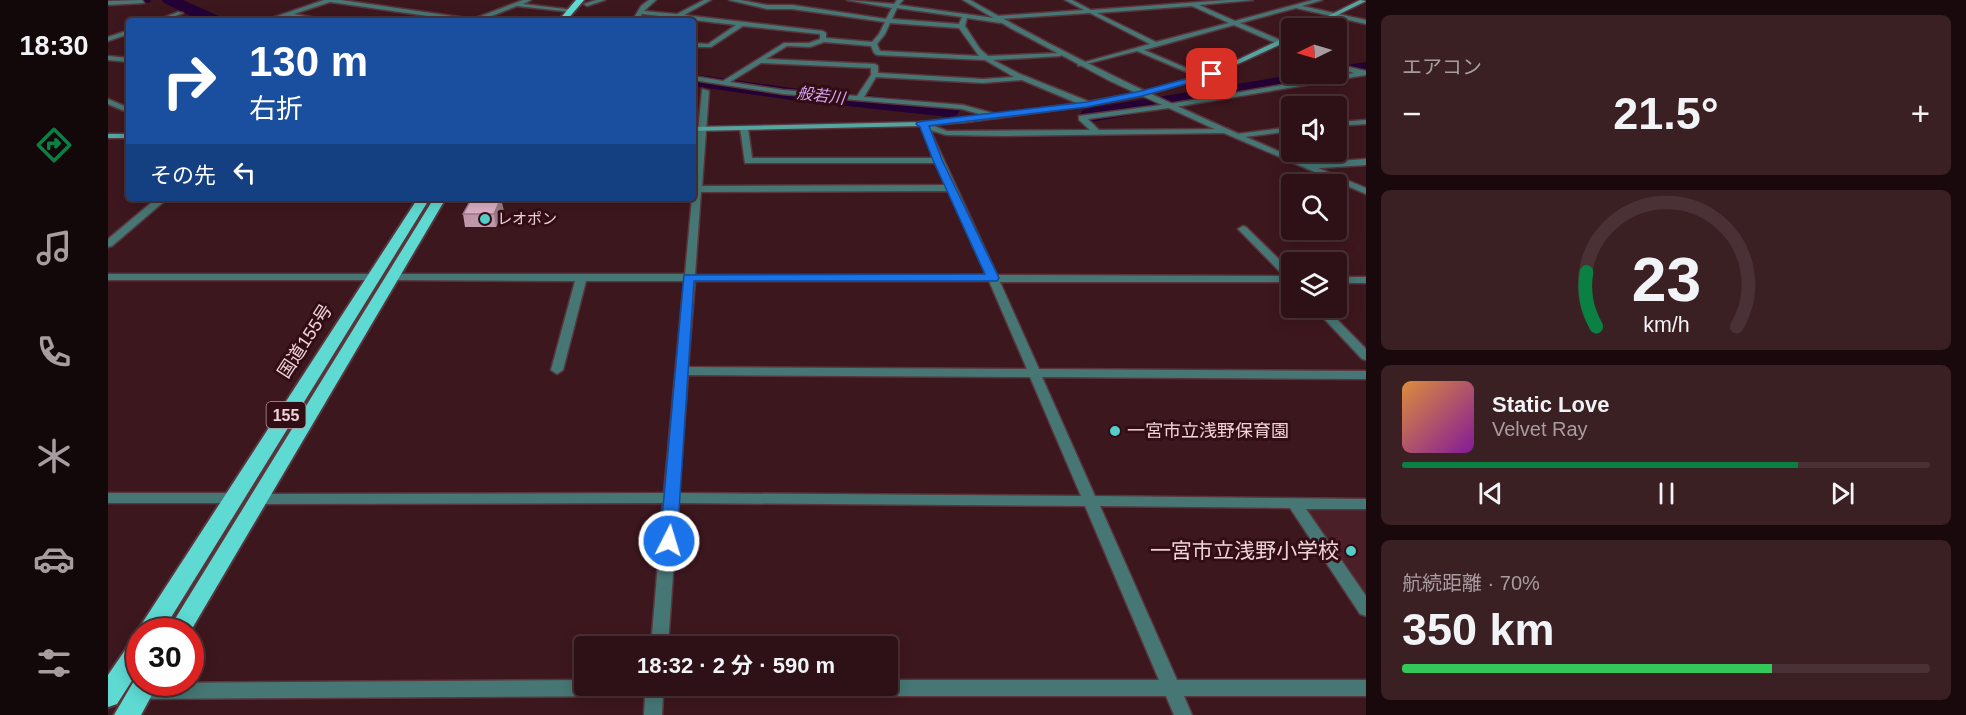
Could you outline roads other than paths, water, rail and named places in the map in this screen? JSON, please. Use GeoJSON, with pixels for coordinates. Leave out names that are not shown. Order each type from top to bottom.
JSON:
{"type":"FeatureCollection","features":[{"type":"Feature","properties":{"kind":"highway"},"geometry":{"type":"LineString","coordinates":[[564,18],[571,10],[585,1]]}},
{"type":"Feature","properties":{"kind":"highway"},"geometry":{"type":"LineString","coordinates":[[575,18],[585,1]]}},
{"type":"Feature","properties":{"kind":"highway","name":"国道155号"},"geometry":{"type":"LineString","coordinates":[[186,618],[258,499],[383,277],[422,201]]}},
{"type":"Feature","properties":{"kind":"highway","name":"国道155号"},"geometry":{"type":"LineString","coordinates":[[158,618],[233,498],[383,277],[438,201]]}},
{"type":"Feature","properties":{"kind":"highway"},"geometry":{"type":"LineString","coordinates":[[109,692],[126,667]]}},
{"type":"Feature","properties":{"kind":"highway"},"geometry":{"type":"LineString","coordinates":[[127,715],[139,696]]}},
{"type":"Feature","properties":{"kind":"main road"},"geometry":{"type":"LineString","coordinates":[[1328,18],[1364,0]]}},
{"type":"Feature","properties":{"kind":"main road"},"geometry":{"type":"LineString","coordinates":[[697,129],[922,124],[1087,104],[1142,94],[1203,77],[1226,69],[1281,41]]}},
{"type":"Feature","properties":{"kind":"main road"},"geometry":{"type":"LineString","coordinates":[[110,137],[126,136]]}},
{"type":"Feature","properties":{"kind":"street"},"geometry":{"type":"LineString","coordinates":[[275,18],[329,0],[453,18]]}},
{"type":"Feature","properties":{"kind":"street"},"geometry":{"type":"LineString","coordinates":[[481,18],[528,0]]}},
{"type":"Feature","properties":{"kind":"street"},"geometry":{"type":"LineString","coordinates":[[585,1],[602,0]]}},
{"type":"Feature","properties":{"kind":"street"},"geometry":{"type":"LineString","coordinates":[[637,18],[653,0]]}},
{"type":"Feature","properties":{"kind":"street"},"geometry":{"type":"LineString","coordinates":[[678,16],[708,0]]}},
{"type":"Feature","properties":{"kind":"street"},"geometry":{"type":"LineString","coordinates":[[732,0],[780,4],[832,19],[962,26],[979,52],[1025,78],[1087,104]]}},
{"type":"Feature","properties":{"kind":"street"},"geometry":{"type":"LineString","coordinates":[[850,0],[998,20],[1250,0]]}},
{"type":"Feature","properties":{"kind":"street"},"geometry":{"type":"LineString","coordinates":[[696,18],[757,25],[874,44],[879,40],[894,6],[900,0]]}},
{"type":"Feature","properties":{"kind":"street"},"geometry":{"type":"LineString","coordinates":[[966,0],[1080,65],[1225,131],[1366,191]]}},
{"type":"Feature","properties":{"kind":"street"},"geometry":{"type":"LineString","coordinates":[[1068,0],[1155,44]]}},
{"type":"Feature","properties":{"kind":"street"},"geometry":{"type":"LineString","coordinates":[[1181,0],[1281,43]]}},
{"type":"Feature","properties":{"kind":"street"},"geometry":{"type":"LineString","coordinates":[[1080,65],[1318,0]]}},
{"type":"Feature","properties":{"kind":"street"},"geometry":{"type":"LineString","coordinates":[[108,3],[142,2]]}},
{"type":"Feature","properties":{"kind":"street"},"geometry":{"type":"LineString","coordinates":[[515,4],[571,10]]}},
{"type":"Feature","properties":{"kind":"street"},"geometry":{"type":"LineString","coordinates":[[772,13],[780,4]]}},
{"type":"Feature","properties":{"kind":"street"},"geometry":{"type":"LineString","coordinates":[[1296,6],[1366,22]]}},
{"type":"Feature","properties":{"kind":"street"},"geometry":{"type":"LineString","coordinates":[[640,12],[694,18]]}},
{"type":"Feature","properties":{"kind":"street"},"geometry":{"type":"LineString","coordinates":[[166,18],[180,13]]}},
{"type":"Feature","properties":{"kind":"street"},"geometry":{"type":"LineString","coordinates":[[287,14],[312,18]]}},
{"type":"Feature","properties":{"kind":"street"},"geometry":{"type":"LineString","coordinates":[[962,26],[965,16]]}},
{"type":"Feature","properties":{"kind":"street"},"geometry":{"type":"LineString","coordinates":[[757,25],[765,19]]}},
{"type":"Feature","properties":{"kind":"street"},"geometry":{"type":"LineString","coordinates":[[722,84],[786,44],[810,45],[823,36],[832,19]]}},
{"type":"Feature","properties":{"kind":"street"},"geometry":{"type":"LineString","coordinates":[[696,45],[709,46],[741,24]]}},
{"type":"Feature","properties":{"kind":"street"},"geometry":{"type":"LineString","coordinates":[[108,39],[126,33]]}},
{"type":"Feature","properties":{"kind":"street"},"geometry":{"type":"LineString","coordinates":[[859,98],[874,75],[877,53],[874,44]]}},
{"type":"Feature","properties":{"kind":"street"},"geometry":{"type":"LineString","coordinates":[[1137,49],[1203,77]]}},
{"type":"Feature","properties":{"kind":"street"},"geometry":{"type":"LineString","coordinates":[[877,53],[989,58],[1060,54]]}},
{"type":"Feature","properties":{"kind":"street"},"geometry":{"type":"LineString","coordinates":[[108,58],[126,60]]}},
{"type":"Feature","properties":{"kind":"street"},"geometry":{"type":"LineString","coordinates":[[762,61],[875,66]]}},
{"type":"Feature","properties":{"kind":"street"},"geometry":{"type":"LineString","coordinates":[[1347,69],[1364,73]]}},
{"type":"Feature","properties":{"kind":"street"},"geometry":{"type":"LineString","coordinates":[[1098,133],[1082,118],[1169,106],[1364,73]]}},
{"type":"Feature","properties":{"kind":"street"},"geometry":{"type":"LineString","coordinates":[[874,75],[983,81],[1025,78]]}},
{"type":"Feature","properties":{"kind":"street"},"geometry":{"type":"LineString","coordinates":[[696,79],[783,92],[963,107],[993,116]]}},
{"type":"Feature","properties":{"kind":"street"},"geometry":{"type":"LineString","coordinates":[[696,159],[697,129],[705,91]]}},
{"type":"Feature","properties":{"kind":"street"},"geometry":{"type":"LineString","coordinates":[[108,101],[126,110]]}},
{"type":"Feature","properties":{"kind":"street"},"geometry":{"type":"LineString","coordinates":[[1347,123],[1366,122]]}},
{"type":"Feature","properties":{"kind":"street"},"geometry":{"type":"LineString","coordinates":[[922,124],[946,133],[1225,131]]}},
{"type":"Feature","properties":{"kind":"street"},"geometry":{"type":"LineString","coordinates":[[922,124],[993,278],[1184,715]]}},
{"type":"Feature","properties":{"kind":"street"},"geometry":{"type":"LineString","coordinates":[[744,128],[748,161],[938,160]]}},
{"type":"Feature","properties":{"kind":"street"},"geometry":{"type":"LineString","coordinates":[[1237,136],[1281,130]]}},
{"type":"Feature","properties":{"kind":"street"},"geometry":{"type":"LineString","coordinates":[[1307,166],[1366,162]]}},
{"type":"Feature","properties":{"kind":"street"},"geometry":{"type":"LineString","coordinates":[[696,189],[950,188]]}},
{"type":"Feature","properties":{"kind":"street"},"geometry":{"type":"LineString","coordinates":[[108,244],[159,201]]}},
{"type":"Feature","properties":{"kind":"street"},"geometry":{"type":"LineString","coordinates":[[660,636],[694,201]]}},
{"type":"Feature","properties":{"kind":"street"},"geometry":{"type":"LineString","coordinates":[[1243,229],[1281,267]]}},
{"type":"Feature","properties":{"kind":"street"},"geometry":{"type":"LineString","coordinates":[[108,277],[1281,278]]}},
{"type":"Feature","properties":{"kind":"street"},"geometry":{"type":"LineString","coordinates":[[557,370],[581,278]]}},
{"type":"Feature","properties":{"kind":"street"},"geometry":{"type":"LineString","coordinates":[[1347,280],[1366,280]]}},
{"type":"Feature","properties":{"kind":"street"},"geometry":{"type":"LineString","coordinates":[[1330,318],[1366,356]]}},
{"type":"Feature","properties":{"kind":"street"},"geometry":{"type":"LineString","coordinates":[[681,371],[1034,375],[1366,375]]}},
{"type":"Feature","properties":{"kind":"street"},"geometry":{"type":"LineString","coordinates":[[108,498],[233,498]]}},
{"type":"Feature","properties":{"kind":"street"},"geometry":{"type":"LineString","coordinates":[[258,499],[1089,500],[1366,504]]}},
{"type":"Feature","properties":{"kind":"street"},"geometry":{"type":"LineString","coordinates":[[1294,503],[1366,609]]}},
{"type":"Feature","properties":{"kind":"street"},"geometry":{"type":"LineString","coordinates":[[204,687],[574,687]]}},
{"type":"Feature","properties":{"kind":"street"},"geometry":{"type":"LineString","coordinates":[[898,687],[1366,688]]}},
{"type":"Feature","properties":{"kind":"street"},"geometry":{"type":"LineString","coordinates":[[653,715],[654,696]]}},
{"type":"Feature","properties":{"kind":"waterway","name":"般若川"},"geometry":{"type":"LineString","coordinates":[[170,0],[209,18]]}},
{"type":"Feature","properties":{"kind":"waterway"},"geometry":{"type":"LineString","coordinates":[[136,1],[149,1]]}},
{"type":"Feature","properties":{"kind":"waterway","name":"般若川"},"geometry":{"type":"LineString","coordinates":[[1347,71],[1366,68]]}},
{"type":"Feature","properties":{"kind":"waterway","name":"般若川"},"geometry":{"type":"LineString","coordinates":[[696,80],[791,94],[949,110]]}},
{"type":"Feature","properties":{"kind":"waterway","name":"般若川"},"geometry":{"type":"LineString","coordinates":[[1091,115],[1281,83]]}},
{"type":"Feature","properties":{"kind":"place","name":"レオポン"},"geometry":{"type":"Point","coordinates":[485,219]}},
{"type":"Feature","properties":{"kind":"place","name":"一宮市立浅野保育園"},"geometry":{"type":"Point","coordinates":[1115,431]}},
{"type":"Feature","properties":{"kind":"place","name":"一宮市立浅野小学校"},"geometry":{"type":"Point","coordinates":[1351,551]}}]}
